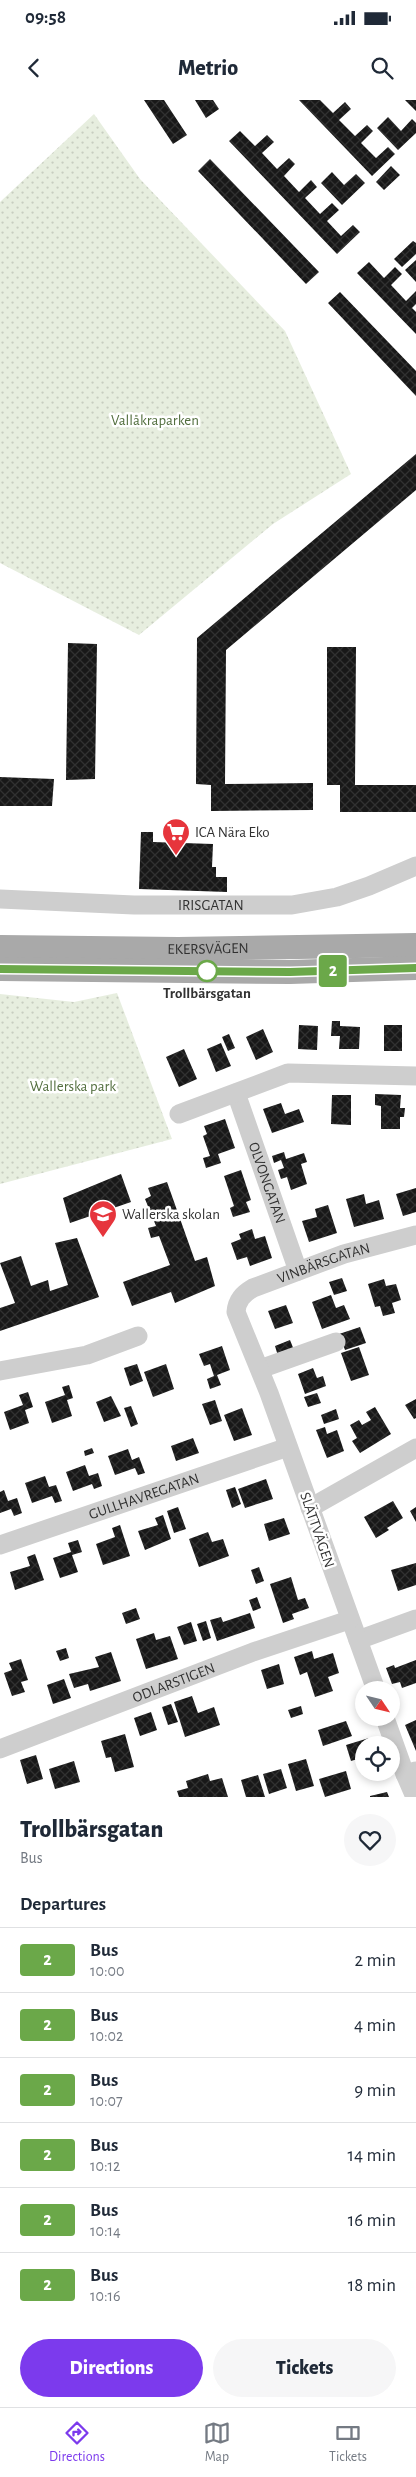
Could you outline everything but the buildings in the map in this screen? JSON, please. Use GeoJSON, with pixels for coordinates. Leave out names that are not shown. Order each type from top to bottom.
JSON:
{"type":"FeatureCollection","features":[{"type":"Feature","properties":{"kind":"main road","name":"EKERSVÄGEN"},"geometry":{"type":"LineString","coordinates":[[0,947],[178,949],[416,945]]}},
{"type":"Feature","properties":{"kind":"main road","name":"EKERSVÄGEN"},"geometry":{"type":"LineString","coordinates":[[0,969],[290,972],[416,968]]}},
{"type":"Feature","properties":{"kind":"street","name":"IRISGATAN"},"geometry":{"type":"LineString","coordinates":[[0,899],[134,905],[292,906],[338,897],[416,866]]}},
{"type":"Feature","properties":{"kind":"street"},"geometry":{"type":"LineString","coordinates":[[180,1114],[288,1073],[416,1076]]}},
{"type":"Feature","properties":{"kind":"street","name":"OLVONGATAN"},"geometry":{"type":"LineString","coordinates":[[236,1093],[298,1271]]}},
{"type":"Feature","properties":{"kind":"street","name":"VINBÄRSGATAN"},"geometry":{"type":"LineString","coordinates":[[237,1303],[246,1292],[253,1288],[344,1254],[416,1234]]}},
{"type":"Feature","properties":{"kind":"street","name":"SLÄTTVÄGEN"},"geometry":{"type":"LineString","coordinates":[[237,1303],[236,1312],[260,1369],[349,1620],[373,1681]]}},
{"type":"Feature","properties":{"kind":"street"},"geometry":{"type":"LineString","coordinates":[[0,1371],[78,1357],[138,1336]]}},
{"type":"Feature","properties":{"kind":"street"},"geometry":{"type":"LineString","coordinates":[[260,1369],[336,1342]]}},
{"type":"Feature","properties":{"kind":"street","name":"GULLHAVREGATAN"},"geometry":{"type":"LineString","coordinates":[[0,1545],[288,1447]]}},
{"type":"Feature","properties":{"kind":"street"},"geometry":{"type":"LineString","coordinates":[[310,1508],[416,1448]]}},
{"type":"Feature","properties":{"kind":"street"},"geometry":{"type":"LineString","coordinates":[[358,1640],[416,1619]]}},
{"type":"Feature","properties":{"kind":"street","name":"ODLARSTIGEN"},"geometry":{"type":"LineString","coordinates":[[0,1749],[253,1652],[349,1620]]}},
{"type":"Feature","properties":{"kind":"street"},"geometry":{"type":"LineString","coordinates":[[389,1726],[411,1772],[415,1797]]}},
{"type":"Feature","properties":{"kind":"green space","name":"Vallåkraparken"},"geometry":{"type":"Polygon","coordinates":[[[94,114],[140,179],[285,331],[351,474],[273,524],[139,635],[0,563],[0,202],[94,114]]]}},
{"type":"Feature","properties":{"kind":"green space","name":"Wallerska park"},"geometry":{"type":"Polygon","coordinates":[[[117,993],[172,1139],[0,1184],[0,994],[74,1002],[117,993]]]}},
{"type":"Feature","properties":{"kind":"bus line","name":"2"},"geometry":{"type":"LineString","coordinates":[[0,969],[146,969],[290,972],[416,968]]}},
{"type":"Feature","properties":{"kind":"place","name":"ICA Nära Eko"},"geometry":{"type":"Point","coordinates":[176,856]}},
{"type":"Feature","properties":{"kind":"place","name":"Trollbärsgatan"},"geometry":{"type":"Point","coordinates":[207,971]}},
{"type":"Feature","properties":{"kind":"place","name":"Wallerska skolan"},"geometry":{"type":"Point","coordinates":[103,1238]}}]}
